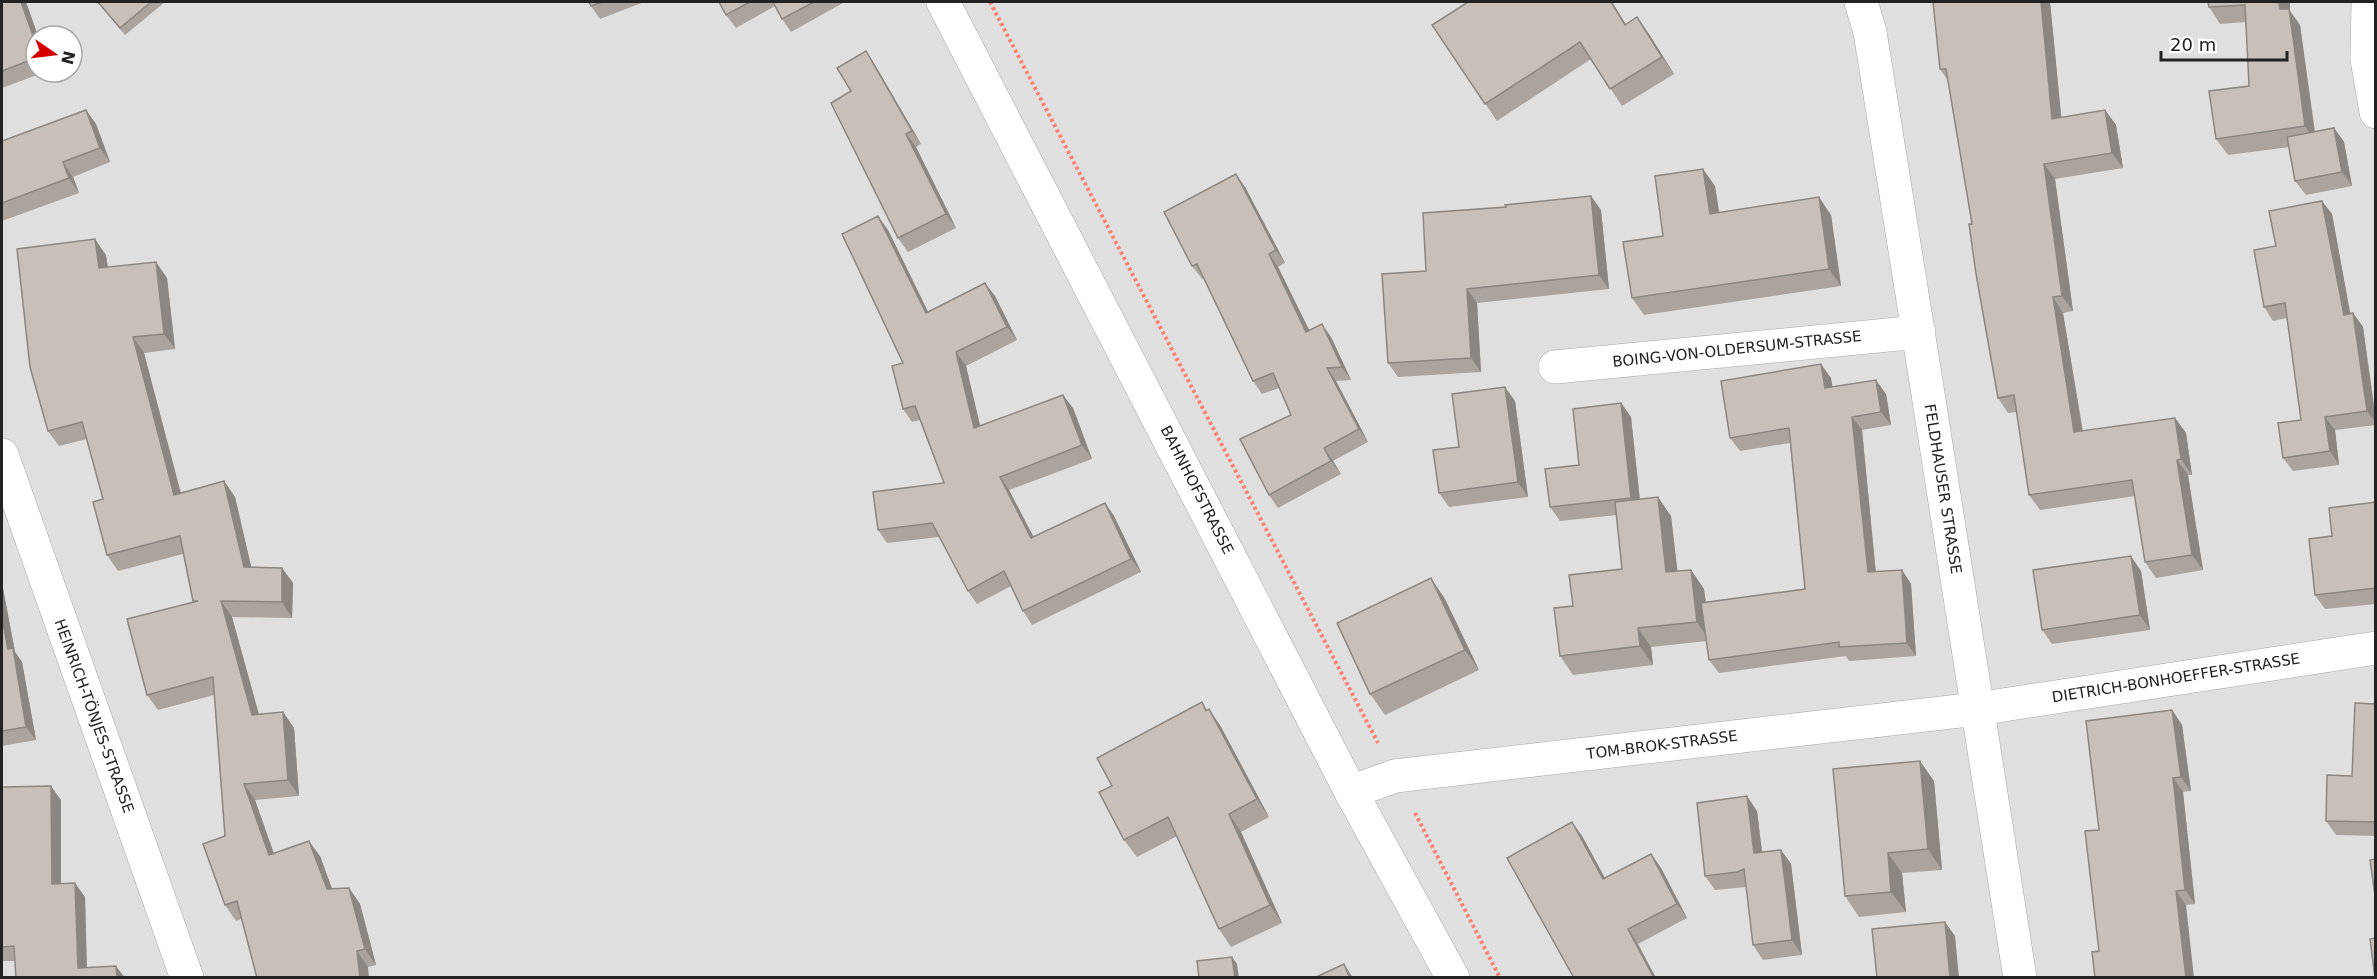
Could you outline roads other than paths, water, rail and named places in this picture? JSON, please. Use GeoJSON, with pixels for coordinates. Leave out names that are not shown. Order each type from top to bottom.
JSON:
{"type":"FeatureCollection","features":[{"type":"Feature","properties":{"kind":"street","name":"BAHNHOFSTRASSE"},"geometry":{"type":"LineString","coordinates":[[943,2],[1351,792],[1453,978]]}},
{"type":"Feature","properties":{"kind":"street","name":"FELDHAUSER STRASSE"},"geometry":{"type":"LineString","coordinates":[[1861,2],[1870,32],[1919,332],[2020,978]]}},
{"type":"Feature","properties":{"kind":"street"},"geometry":{"type":"LineString","coordinates":[[2368,2],[2367,59],[2376,112]]}},
{"type":"Feature","properties":{"kind":"street","name":"BOING-VON-OLDERSUM-STRASSE"},"geometry":{"type":"LineString","coordinates":[[1555,367],[1919,332]]}},
{"type":"Feature","properties":{"kind":"street","name":"HEINRICH-TÖNJES-STRASSE"},"geometry":{"type":"LineString","coordinates":[[2,455],[187,978]]}},
{"type":"Feature","properties":{"kind":"street","name":"DIETRICH-BONHOEFFER-STRASSE"},"geometry":{"type":"LineString","coordinates":[[1977,709],[2376,648]]}},
{"type":"Feature","properties":{"kind":"street","name":"TOM-BROK-STRASSE"},"geometry":{"type":"LineString","coordinates":[[1351,792],[1395,776],[1977,709]]}}]}
